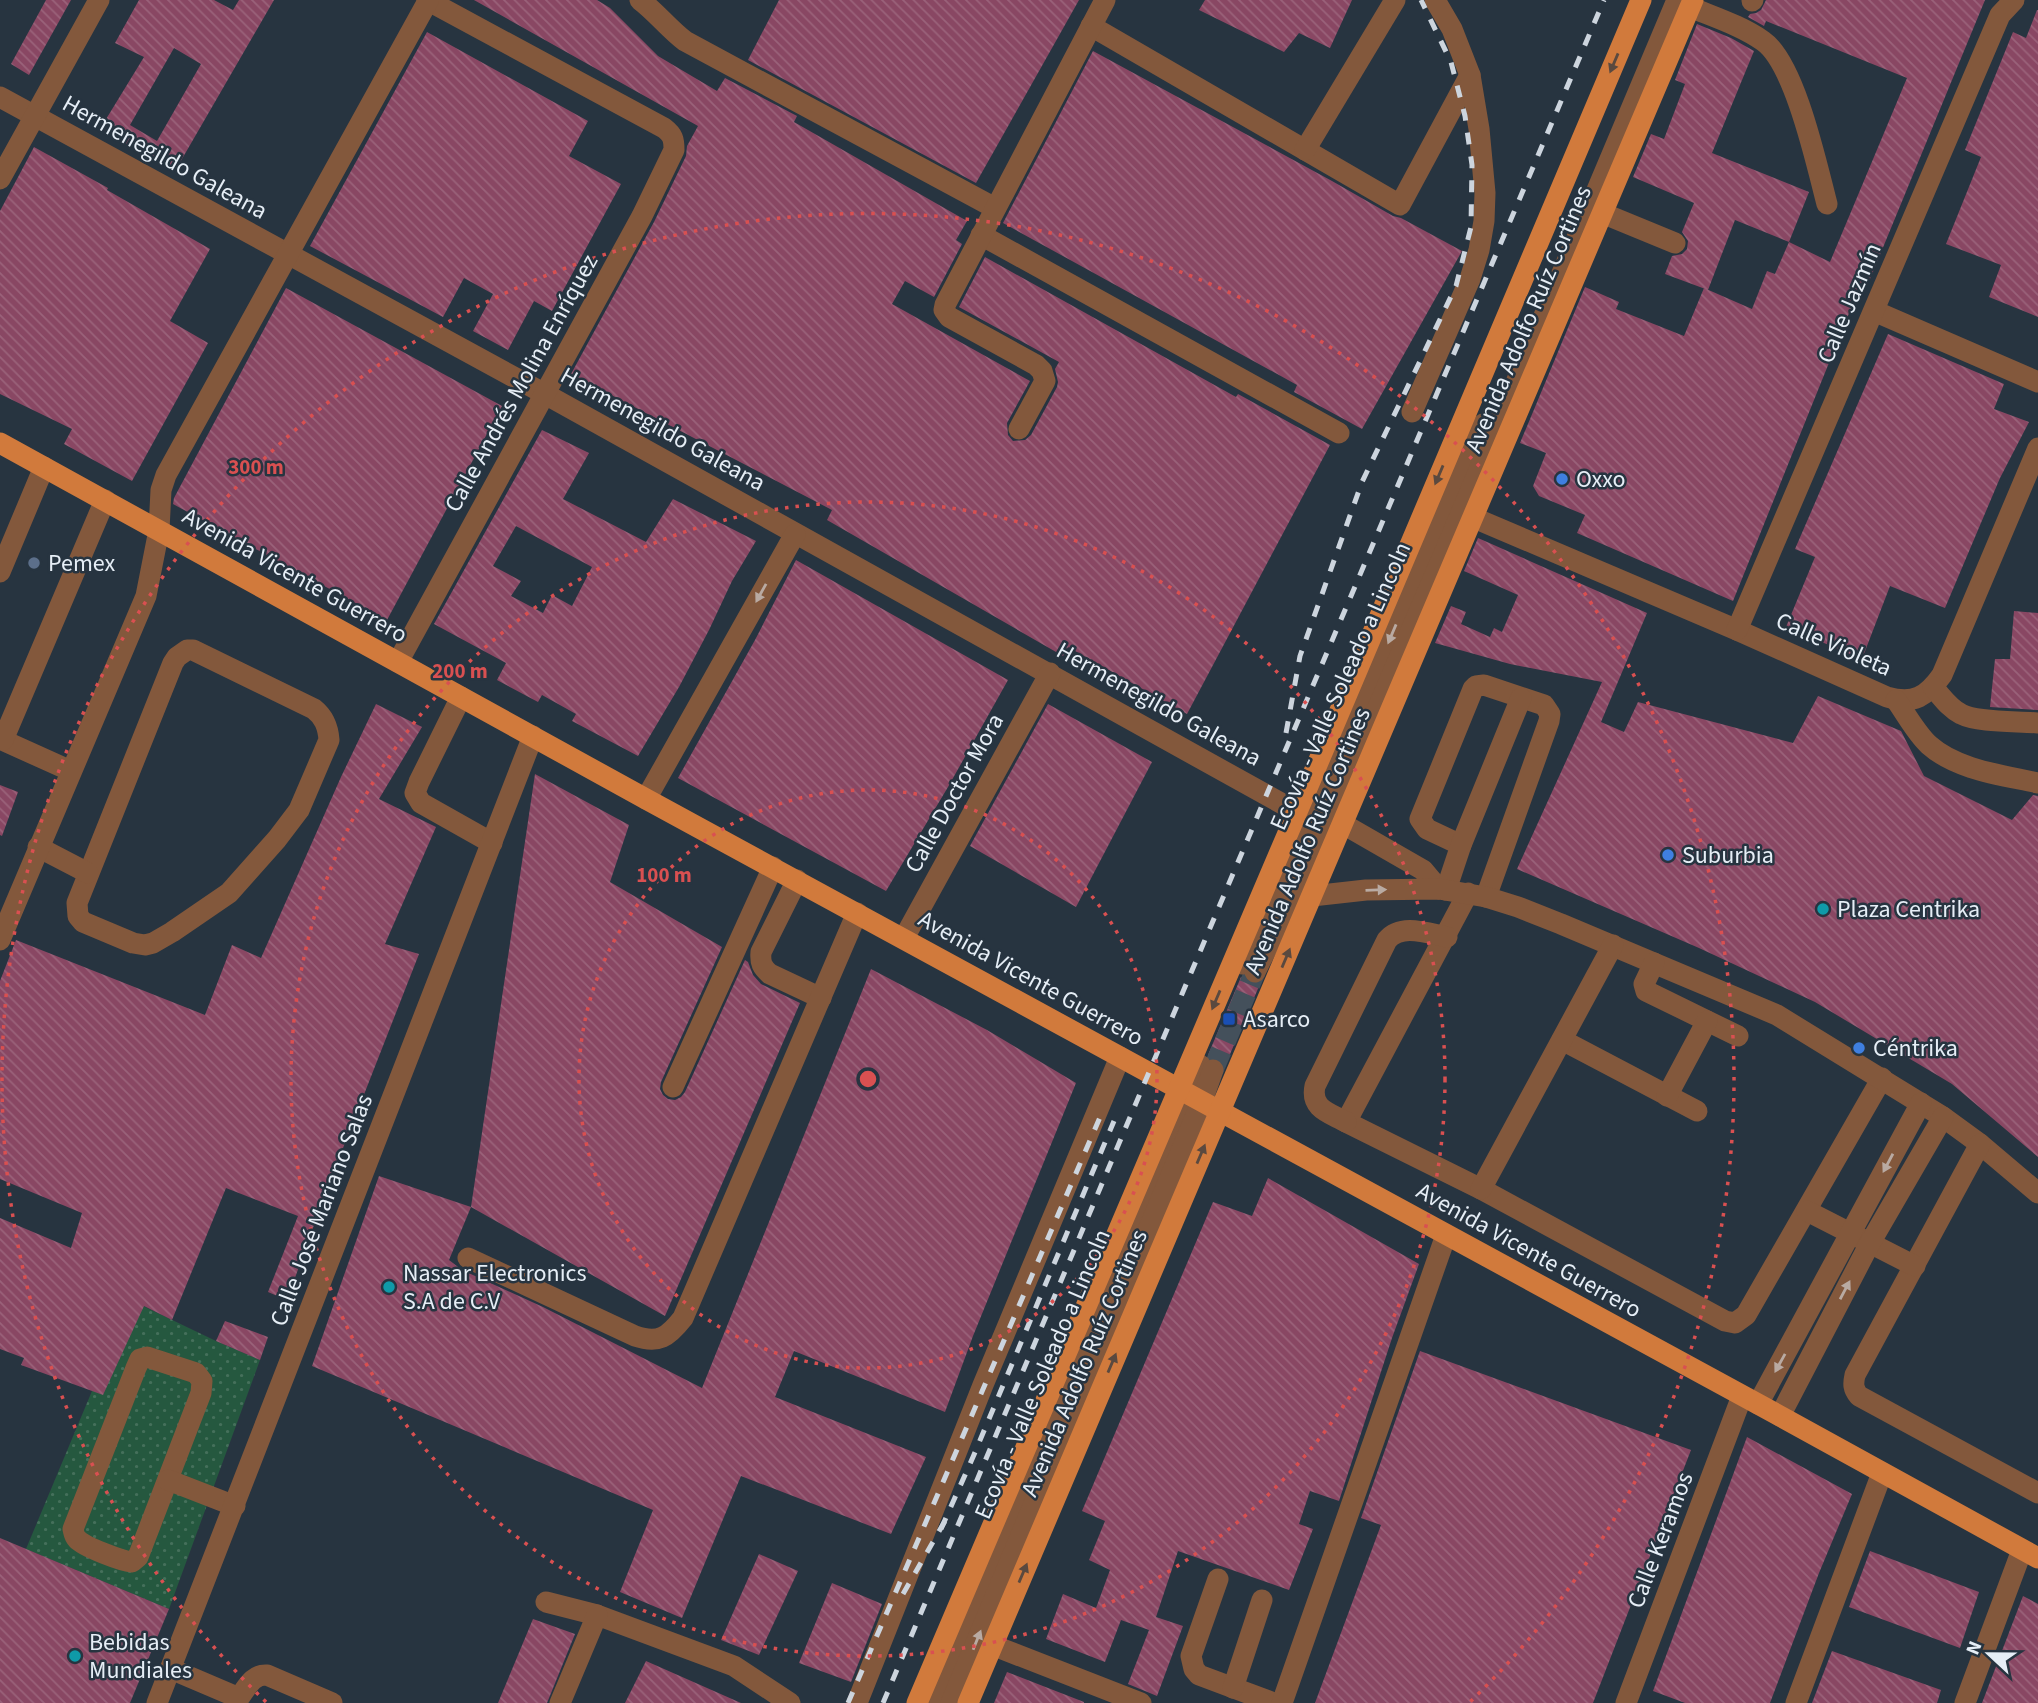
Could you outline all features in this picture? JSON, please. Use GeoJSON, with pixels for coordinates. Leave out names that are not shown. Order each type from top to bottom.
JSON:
{"type":"FeatureCollection","features":[{"type":"Feature","properties":{"kind":"main road","name":"Avenida Adolfo Ruíz Cortines"},"geometry":{"type":"LineString","coordinates":[[968,1703],[1197,1099],[1297,812],[1641,0]]}},
{"type":"Feature","properties":{"kind":"main road","name":"Avenida Adolfo Ruíz Cortines"},"geometry":{"type":"LineString","coordinates":[[917,1703],[1197,1099],[1312,896],[1602,213],[1687,2]]}},
{"type":"Feature","properties":{"kind":"main road","name":"Avenida Vicente Guerrero"},"geometry":{"type":"LineString","coordinates":[[0,443],[646,799],[2030,1554]]}},
{"type":"Feature","properties":{"kind":"street"},"geometry":{"type":"LineString","coordinates":[[0,179],[99,0]]}},
{"type":"Feature","properties":{"kind":"street"},"geometry":{"type":"LineString","coordinates":[[0,940],[146,596],[159,530],[161,490],[166,475],[427,0]]}},
{"type":"Feature","properties":{"kind":"street","name":"Calle Andrés Molina Enríquez"},"geometry":{"type":"LineString","coordinates":[[397,662],[642,216],[674,150],[672,134],[664,128],[427,0]]}},
{"type":"Feature","properties":{"kind":"street"},"geometry":{"type":"LineString","coordinates":[[640,0],[685,41],[995,208]]}},
{"type":"Feature","properties":{"kind":"street"},"geometry":{"type":"LineString","coordinates":[[1019,429],[1045,380],[1042,371],[1036,365],[949,317],[944,310],[945,305],[1105,0]]}},
{"type":"Feature","properties":{"kind":"street"},"geometry":{"type":"LineString","coordinates":[[1305,150],[1395,0]]}},
{"type":"Feature","properties":{"kind":"street"},"geometry":{"type":"LineString","coordinates":[[1412,412],[1470,279],[1484,220],[1485,193],[1479,129],[1470,75],[1452,29],[1435,0]]}},
{"type":"Feature","properties":{"kind":"street","name":"Ecovía - Valle Soleado a Lincoln"},"geometry":{"type":"LineString","coordinates":[[1248,969],[1657,32],[1663,0]]}},
{"type":"Feature","properties":{"kind":"street","name":"Calle Jazmín"},"geometry":{"type":"LineString","coordinates":[[1737,629],[2000,15],[2014,0]]}},
{"type":"Feature","properties":{"kind":"street"},"geometry":{"type":"LineString","coordinates":[[1657,32],[1687,2],[1765,42],[1781,61],[1806,125],[1827,204]]}},
{"type":"Feature","properties":{"kind":"street"},"geometry":{"type":"LineString","coordinates":[[1091,26],[1400,205],[1470,75]]}},
{"type":"Feature","properties":{"kind":"street","name":"Hermenegildo Galeana"},"geometry":{"type":"LineString","coordinates":[[0,97],[545,394],[1297,812]]}},
{"type":"Feature","properties":{"kind":"street"},"geometry":{"type":"LineString","coordinates":[[1602,213],[1675,243]]}},
{"type":"Feature","properties":{"kind":"street"},"geometry":{"type":"LineString","coordinates":[[981,235],[1339,433]]}},
{"type":"Feature","properties":{"kind":"street"},"geometry":{"type":"LineString","coordinates":[[1874,311],[2038,382]]}},
{"type":"Feature","properties":{"kind":"street"},"geometry":{"type":"LineString","coordinates":[[2038,448],[1942,675],[1933,687],[1949,705],[1964,716],[2038,723]]}},
{"type":"Feature","properties":{"kind":"street"},"geometry":{"type":"LineString","coordinates":[[0,572],[44,467]]}},
{"type":"Feature","properties":{"kind":"street"},"geometry":{"type":"LineString","coordinates":[[71,771],[1,740],[105,500]]}},
{"type":"Feature","properties":{"kind":"street","name":"Calle Violeta"},"geometry":{"type":"LineString","coordinates":[[1472,517],[1737,629],[1896,700],[1922,697],[1933,687]]}},
{"type":"Feature","properties":{"kind":"street"},"geometry":{"type":"LineString","coordinates":[[646,799],[795,534]]}},
{"type":"Feature","properties":{"kind":"street"},"geometry":{"type":"LineString","coordinates":[[193,650],[322,715],[329,730],[329,740],[299,810],[242,880],[201,913],[153,943],[133,943],[83,922],[78,916],[77,903],[88,873],[173,663],[182,652],[193,650]]}},
{"type":"Feature","properties":{"kind":"street","name":"Calle Doctor Mora"},"geometry":{"type":"LineString","coordinates":[[904,938],[1051,673]]}},
{"type":"Feature","properties":{"kind":"street"},"geometry":{"type":"LineString","coordinates":[[1346,1122],[1447,937],[1477,895],[1549,721],[1550,714],[1544,705],[1483,685],[1476,686],[1420,819],[1427,829],[1461,845]]}},
{"type":"Feature","properties":{"kind":"street"},"geometry":{"type":"LineString","coordinates":[[461,697],[415,793],[419,801],[492,843]]}},
{"type":"Feature","properties":{"kind":"street"},"geometry":{"type":"LineString","coordinates":[[1442,889],[1521,698]]}},
{"type":"Feature","properties":{"kind":"street"},"geometry":{"type":"LineString","coordinates":[[1896,700],[1928,744],[1939,751],[1985,771],[2038,782]]}},
{"type":"Feature","properties":{"kind":"street","name":"Calle José Mariano Salas"},"geometry":{"type":"LineString","coordinates":[[157,1703],[533,736]]}},
{"type":"Feature","properties":{"kind":"street"},"geometry":{"type":"LineString","coordinates":[[1343,824],[1423,870],[1442,889]]}},
{"type":"Feature","properties":{"kind":"street"},"geometry":{"type":"LineString","coordinates":[[38,847],[88,873]]}},
{"type":"Feature","properties":{"kind":"street"},"geometry":{"type":"LineString","coordinates":[[673,1087],[773,867]]}},
{"type":"Feature","properties":{"kind":"street"},"geometry":{"type":"LineString","coordinates":[[797,880],[761,952],[760,960],[763,968],[770,974],[821,998]]}},
{"type":"Feature","properties":{"kind":"street"},"geometry":{"type":"LineString","coordinates":[[1312,896],[1366,890],[1442,889],[1477,895],[1518,907],[1777,1015],[1942,1116],[2038,1193]]}},
{"type":"Feature","properties":{"kind":"street"},"geometry":{"type":"LineString","coordinates":[[468,1258],[635,1336],[648,1340],[661,1338],[672,1332],[683,1318],[857,913]]}},
{"type":"Feature","properties":{"kind":"street"},"geometry":{"type":"LineString","coordinates":[[1447,937],[1405,930],[1397,931],[1387,940],[1315,1086],[1315,1102],[1346,1122],[1480,1189],[1657,1286],[1731,1323],[1740,1321],[1746,1315],[1882,1079]]}},
{"type":"Feature","properties":{"kind":"street"},"geometry":{"type":"LineString","coordinates":[[1480,1189],[1613,946]]}},
{"type":"Feature","properties":{"kind":"street"},"geometry":{"type":"LineString","coordinates":[[1654,963],[1644,984],[1646,991],[1738,1037]]}},
{"type":"Feature","properties":{"kind":"street"},"geometry":{"type":"LineString","coordinates":[[1667,1096],[1706,1021]]}},
{"type":"Feature","properties":{"kind":"street"},"geometry":{"type":"LineString","coordinates":[[1562,1040],[1697,1111]]}},
{"type":"Feature","properties":{"kind":"street"},"geometry":{"type":"LineString","coordinates":[[857,1703],[983,1385],[1120,1057]]}},
{"type":"Feature","properties":{"kind":"street","name":"Ecovía - Valle Soleado a Lincoln"},"geometry":{"type":"LineString","coordinates":[[932,1703],[1197,1099],[1207,1068]]}},
{"type":"Feature","properties":{"kind":"street"},"geometry":{"type":"LineString","coordinates":[[951,1703],[1197,1099]]}},
{"type":"Feature","properties":{"kind":"street","name":"Calle Keramos"},"geometry":{"type":"LineString","coordinates":[[1626,1703],[1750,1400],[1850,1233],[1921,1103]]}},
{"type":"Feature","properties":{"kind":"street"},"geometry":{"type":"LineString","coordinates":[[1780,1416],[1870,1243],[1942,1116]]}},
{"type":"Feature","properties":{"kind":"street"},"geometry":{"type":"LineString","coordinates":[[1980,1144],[1853,1384],[1859,1396],[2038,1493]]}},
{"type":"Feature","properties":{"kind":"street"},"geometry":{"type":"LineString","coordinates":[[1807,1211],[1915,1266]]}},
{"type":"Feature","properties":{"kind":"street"},"geometry":{"type":"LineString","coordinates":[[1282,1703],[1446,1234]]}},
{"type":"Feature","properties":{"kind":"street"},"geometry":{"type":"LineString","coordinates":[[147,1357],[196,1373],[202,1381],[201,1392],[171,1473],[138,1557],[132,1562],[123,1561],[75,1538],[73,1529],[131,1381],[140,1359],[147,1357]]}},
{"type":"Feature","properties":{"kind":"street"},"geometry":{"type":"LineString","coordinates":[[171,1473],[237,1499]]}},
{"type":"Feature","properties":{"kind":"street"},"geometry":{"type":"LineString","coordinates":[[1796,1703],[1882,1473]]}},
{"type":"Feature","properties":{"kind":"street"},"geometry":{"type":"LineString","coordinates":[[1965,1703],[2030,1554]]}},
{"type":"Feature","properties":{"kind":"street"},"geometry":{"type":"LineString","coordinates":[[1218,1579],[1191,1656],[1194,1669],[1199,1675],[1274,1703]]}},
{"type":"Feature","properties":{"kind":"street"},"geometry":{"type":"LineString","coordinates":[[1233,1688],[1262,1600]]}},
{"type":"Feature","properties":{"kind":"street"},"geometry":{"type":"LineString","coordinates":[[546,1601],[597,1615],[734,1666],[790,1703]]}},
{"type":"Feature","properties":{"kind":"street"},"geometry":{"type":"LineString","coordinates":[[560,1703],[597,1615]]}},
{"type":"Feature","properties":{"kind":"street"},"geometry":{"type":"LineString","coordinates":[[992,1645],[1141,1703]]}},
{"type":"Feature","properties":{"kind":"street"},"geometry":{"type":"LineString","coordinates":[[171,1669],[240,1700],[254,1679],[267,1675],[332,1703]]}},
{"type":"Feature","properties":{"kind":"green space"},"geometry":{"type":"Polygon","coordinates":[[[143,1306],[260,1360],[169,1609],[26,1549],[92,1391],[143,1306]]]}},
{"type":"Feature","properties":{"kind":"building"},"geometry":{"type":"Polygon","coordinates":[[[46,0],[71,0],[29,75],[11,64],[46,0]]]}},
{"type":"Feature","properties":{"kind":"building"},"geometry":{"type":"Polygon","coordinates":[[[139,0],[214,0],[233,10],[239,0],[274,0],[175,171],[100,129],[144,57],[115,43],[139,0]],[[174,48],[130,125],[157,141],[201,64],[174,48]]]}},
{"type":"Feature","properties":{"kind":"building"},"geometry":{"type":"Polygon","coordinates":[[[474,0],[597,0],[610,8],[658,56],[717,91],[725,78],[797,116],[794,122],[967,221],[956,240],[962,244],[934,297],[905,281],[892,304],[1030,381],[1007,423],[1008,435],[1013,441],[1025,440],[1031,435],[1057,387],[1055,369],[1059,362],[959,307],[985,257],[1236,397],[1238,394],[1330,445],[1187,714],[1068,647],[1063,656],[827,520],[832,510],[571,374],[654,222],[698,126],[474,0]]]}},
{"type":"Feature","properties":{"kind":"building"},"geometry":{"type":"Polygon","coordinates":[[[779,0],[1079,0],[976,183],[748,60],[779,0]]]}},
{"type":"Feature","properties":{"kind":"building"},"geometry":{"type":"Polygon","coordinates":[[[1205,0],[1352,0],[1330,48],[1299,33],[1284,52],[1199,10],[1205,0]]]}},
{"type":"Feature","properties":{"kind":"building"},"geometry":{"type":"Polygon","coordinates":[[[1766,0],[1985,0],[1870,279],[1864,276],[1733,601],[1577,533],[1585,515],[1539,496],[1533,486],[1546,453],[1520,443],[1585,287],[1619,302],[1616,309],[1684,336],[1704,288],[1752,309],[1767,271],[1775,274],[1789,242],[1830,262],[1907,78],[1766,21],[1764,26],[1748,17],[1761,10],[1766,0]]]}},
{"type":"Feature","properties":{"kind":"building"},"geometry":{"type":"Polygon","coordinates":[[[2037,10],[2038,317],[1989,297],[2001,265],[1946,244],[1981,157],[1965,150],[2013,32],[2026,38],[2037,10]]]}},
{"type":"Feature","properties":{"kind":"building"},"geometry":{"type":"Polygon","coordinates":[[[1697,24],[1754,51],[1712,153],[1809,192],[1789,242],[1735,220],[1708,290],[1665,274],[1672,256],[1682,254],[1687,249],[1688,241],[1682,232],[1694,203],[1633,177],[1651,134],[1664,139],[1685,84],[1675,80],[1697,24]]]}},
{"type":"Feature","properties":{"kind":"building"},"geometry":{"type":"Polygon","coordinates":[[[427,32],[588,121],[569,156],[621,184],[552,311],[534,301],[508,350],[473,331],[493,294],[464,278],[443,317],[310,246],[427,32]]]}},
{"type":"Feature","properties":{"kind":"building"},"geometry":{"type":"Polygon","coordinates":[[[1093,51],[1393,216],[1462,251],[1362,429],[1294,392],[1297,385],[1003,223],[1093,51]]]}},
{"type":"Feature","properties":{"kind":"building"},"geometry":{"type":"Polygon","coordinates":[[[34,147],[210,249],[170,321],[208,343],[132,481],[64,444],[72,429],[0,394],[0,211],[34,147]]]}},
{"type":"Feature","properties":{"kind":"building"},"geometry":{"type":"Polygon","coordinates":[[[286,288],[502,406],[387,620],[173,504],[286,288]]]}},
{"type":"Feature","properties":{"kind":"building"},"geometry":{"type":"Polygon","coordinates":[[[1888,334],[2004,384],[1994,409],[2029,422],[2000,478],[1945,608],[1890,586],[1862,659],[1786,627],[1815,557],[1795,549],[1888,334]]]}},
{"type":"Feature","properties":{"kind":"building"},"geometry":{"type":"Polygon","coordinates":[[[542,430],[589,453],[563,499],[646,542],[673,499],[756,541],[732,581],[679,687],[638,756],[572,721],[576,714],[542,695],[538,702],[497,680],[506,663],[434,624],[542,430]],[[516,526],[493,566],[521,581],[511,596],[543,613],[552,595],[572,606],[592,567],[516,526]]]}},
{"type":"Feature","properties":{"kind":"building","name":"Plaza Centrika"},"geometry":{"type":"Polygon","coordinates":[[[1478,538],[1647,613],[1601,722],[1624,732],[1638,702],[1793,743],[1818,696],[1901,731],[1924,776],[2012,820],[2033,795],[2038,796],[2038,1157],[1952,1084],[1815,1002],[1517,869],[1602,682],[1510,664],[1435,643],[1451,606],[1466,612],[1461,624],[1490,637],[1494,628],[1502,632],[1518,595],[1464,571],[1478,538]]]}},
{"type":"Feature","properties":{"kind":"building"},"geometry":{"type":"Polygon","coordinates":[[[796,560],[1008,680],[886,891],[678,778],[796,560]]]}},
{"type":"Feature","properties":{"kind":"building"},"geometry":{"type":"Polygon","coordinates":[[[2014,611],[2038,613],[2038,710],[1990,707],[1995,659],[2010,659],[2014,611]]]}},
{"type":"Feature","properties":{"kind":"building"},"geometry":{"type":"Polygon","coordinates":[[[376,704],[422,727],[379,799],[436,827],[385,944],[419,954],[327,1189],[287,1300],[268,1292],[298,1216],[226,1188],[172,1320],[144,1306],[103,1395],[21,1365],[24,1358],[0,1349],[0,1218],[71,1248],[82,1213],[0,1179],[0,981],[16,940],[205,1015],[232,945],[261,958],[376,704]]]}},
{"type":"Feature","properties":{"kind":"building"},"geometry":{"type":"Polygon","coordinates":[[[1048,704],[1152,762],[1076,907],[970,846],[1048,704]]]}},
{"type":"Feature","properties":{"kind":"building"},"geometry":{"type":"Polygon","coordinates":[[[535,774],[629,825],[610,882],[722,947],[661,1082],[663,1095],[675,1100],[685,1092],[745,960],[761,984],[800,1003],[665,1316],[471,1207],[535,774]]]}},
{"type":"Feature","properties":{"kind":"building"},"geometry":{"type":"Polygon","coordinates":[[[0,785],[18,792],[2,836],[0,835],[0,785]]]}},
{"type":"Feature","properties":{"kind":"building"},"geometry":{"type":"Polygon","coordinates":[[[871,969],[987,1030],[1076,1083],[973,1336],[945,1412],[794,1351],[775,1397],[926,1457],[891,1534],[741,1476],[682,1618],[620,1592],[653,1510],[312,1366],[379,1176],[471,1207],[449,1260],[462,1270],[543,1307],[702,1388],[871,969]]]}},
{"type":"Feature","properties":{"kind":"building"},"geometry":{"type":"Polygon","coordinates":[[[1241,977],[1250,984],[1260,984],[1225,1066],[1218,1058],[1208,1055],[1241,977]]]}},
{"type":"Feature","properties":{"kind":"building"},"geometry":{"type":"Polygon","coordinates":[[[1268,1178],[1419,1264],[1339,1501],[1310,1491],[1299,1524],[1313,1529],[1289,1590],[1178,1551],[1156,1617],[1183,1626],[1157,1696],[1128,1684],[1149,1630],[1121,1620],[1105,1662],[1046,1639],[1063,1594],[1096,1608],[1110,1570],[1089,1560],[1105,1521],[1082,1511],[1213,1202],[1252,1216],[1268,1178]]]}},
{"type":"Feature","properties":{"kind":"building"},"geometry":{"type":"Polygon","coordinates":[[[225,1321],[268,1337],[260,1360],[216,1341],[225,1321]]]}},
{"type":"Feature","properties":{"kind":"building"},"geometry":{"type":"Polygon","coordinates":[[[1420,1351],[1691,1450],[1593,1703],[1315,1703],[1381,1525],[1361,1518],[1420,1351]]]}},
{"type":"Feature","properties":{"kind":"building"},"geometry":{"type":"Polygon","coordinates":[[[1747,1437],[1852,1494],[1770,1703],[1685,1703],[1653,1691],[1747,1437]]]}},
{"type":"Feature","properties":{"kind":"building","name":"Bebidas Mundiales"},"geometry":{"type":"Polygon","coordinates":[[[0,1538],[169,1609],[130,1703],[0,1703],[0,1538]]]}},
{"type":"Feature","properties":{"kind":"building"},"geometry":{"type":"Polygon","coordinates":[[[1870,1551],[1979,1592],[1960,1648],[1849,1607],[1870,1551]]]}},
{"type":"Feature","properties":{"kind":"building"},"geometry":{"type":"Polygon","coordinates":[[[759,1554],[798,1571],[759,1655],[721,1640],[759,1554]]]}},
{"type":"Feature","properties":{"kind":"building"},"geometry":{"type":"Polygon","coordinates":[[[832,1583],[882,1604],[851,1682],[799,1663],[832,1583]]]}},
{"type":"Feature","properties":{"kind":"building"},"geometry":{"type":"Polygon","coordinates":[[[2023,1596],[2038,1604],[2038,1703],[1982,1703],[2023,1596]]]}},
{"type":"Feature","properties":{"kind":"building"},"geometry":{"type":"Polygon","coordinates":[[[533,1619],[575,1634],[547,1703],[498,1703],[533,1619]]]}},
{"type":"Feature","properties":{"kind":"building"},"geometry":{"type":"Polygon","coordinates":[[[1832,1651],[1941,1690],[1937,1703],[1812,1703],[1832,1651]]]}},
{"type":"Feature","properties":{"kind":"building"},"geometry":{"type":"Polygon","coordinates":[[[646,1661],[741,1703],[625,1703],[646,1661]]]}},
{"type":"Feature","properties":{"kind":"building"},"geometry":{"type":"Polygon","coordinates":[[[1007,1672],[1084,1702],[1084,1703],[994,1703],[1007,1672]]]}},
{"type":"Feature","properties":{"kind":"tunnel"},"geometry":{"type":"LineString","coordinates":[[1213,1070],[1255,972]]}},
{"type":"Feature","properties":{"kind":"railway"},"geometry":{"type":"LineString","coordinates":[[1286,733],[1300,656],[1362,482],[1456,286],[1471,227],[1472,165],[1465,116],[1451,62],[1421,0]]}},
{"type":"Feature","properties":{"kind":"railway"},"geometry":{"type":"LineString","coordinates":[[883,1703],[1604,0]]}},
{"type":"Feature","properties":{"kind":"railway"},"geometry":{"type":"LineString","coordinates":[[848,1703],[1101,1115]]}},
{"type":"Feature","properties":{"kind":"railway"},"geometry":{"type":"LineString","coordinates":[[941,1529],[1114,1121]]}},
{"type":"Feature","properties":{"kind":"railway"},"geometry":{"type":"LineString","coordinates":[[903,1594],[945,1521]]}},
{"type":"Feature","properties":{"kind":"place","name":"Oxxo"},"geometry":{"type":"Point","coordinates":[1562,479]}},
{"type":"Feature","properties":{"kind":"place","name":"Pemex"},"geometry":{"type":"Point","coordinates":[34,563]}},
{"type":"Feature","properties":{"kind":"place","name":"Suburbia"},"geometry":{"type":"Point","coordinates":[1668,855]}},
{"type":"Feature","properties":{"kind":"place","name":"Plaza Centrika"},"geometry":{"type":"Point","coordinates":[1823,909]}},
{"type":"Feature","properties":{"kind":"place","name":"Asarco"},"geometry":{"type":"Point","coordinates":[1229,1019]}},
{"type":"Feature","properties":{"kind":"place","name":"Céntrika"},"geometry":{"type":"Point","coordinates":[1859,1048]}},
{"type":"Feature","properties":{"kind":"place","name":"Nassar Electronics S.A de C.V"},"geometry":{"type":"Point","coordinates":[389,1287]}},
{"type":"Feature","properties":{"kind":"place","name":"Bebidas Mundiales"},"geometry":{"type":"Point","coordinates":[75,1656]}}]}
